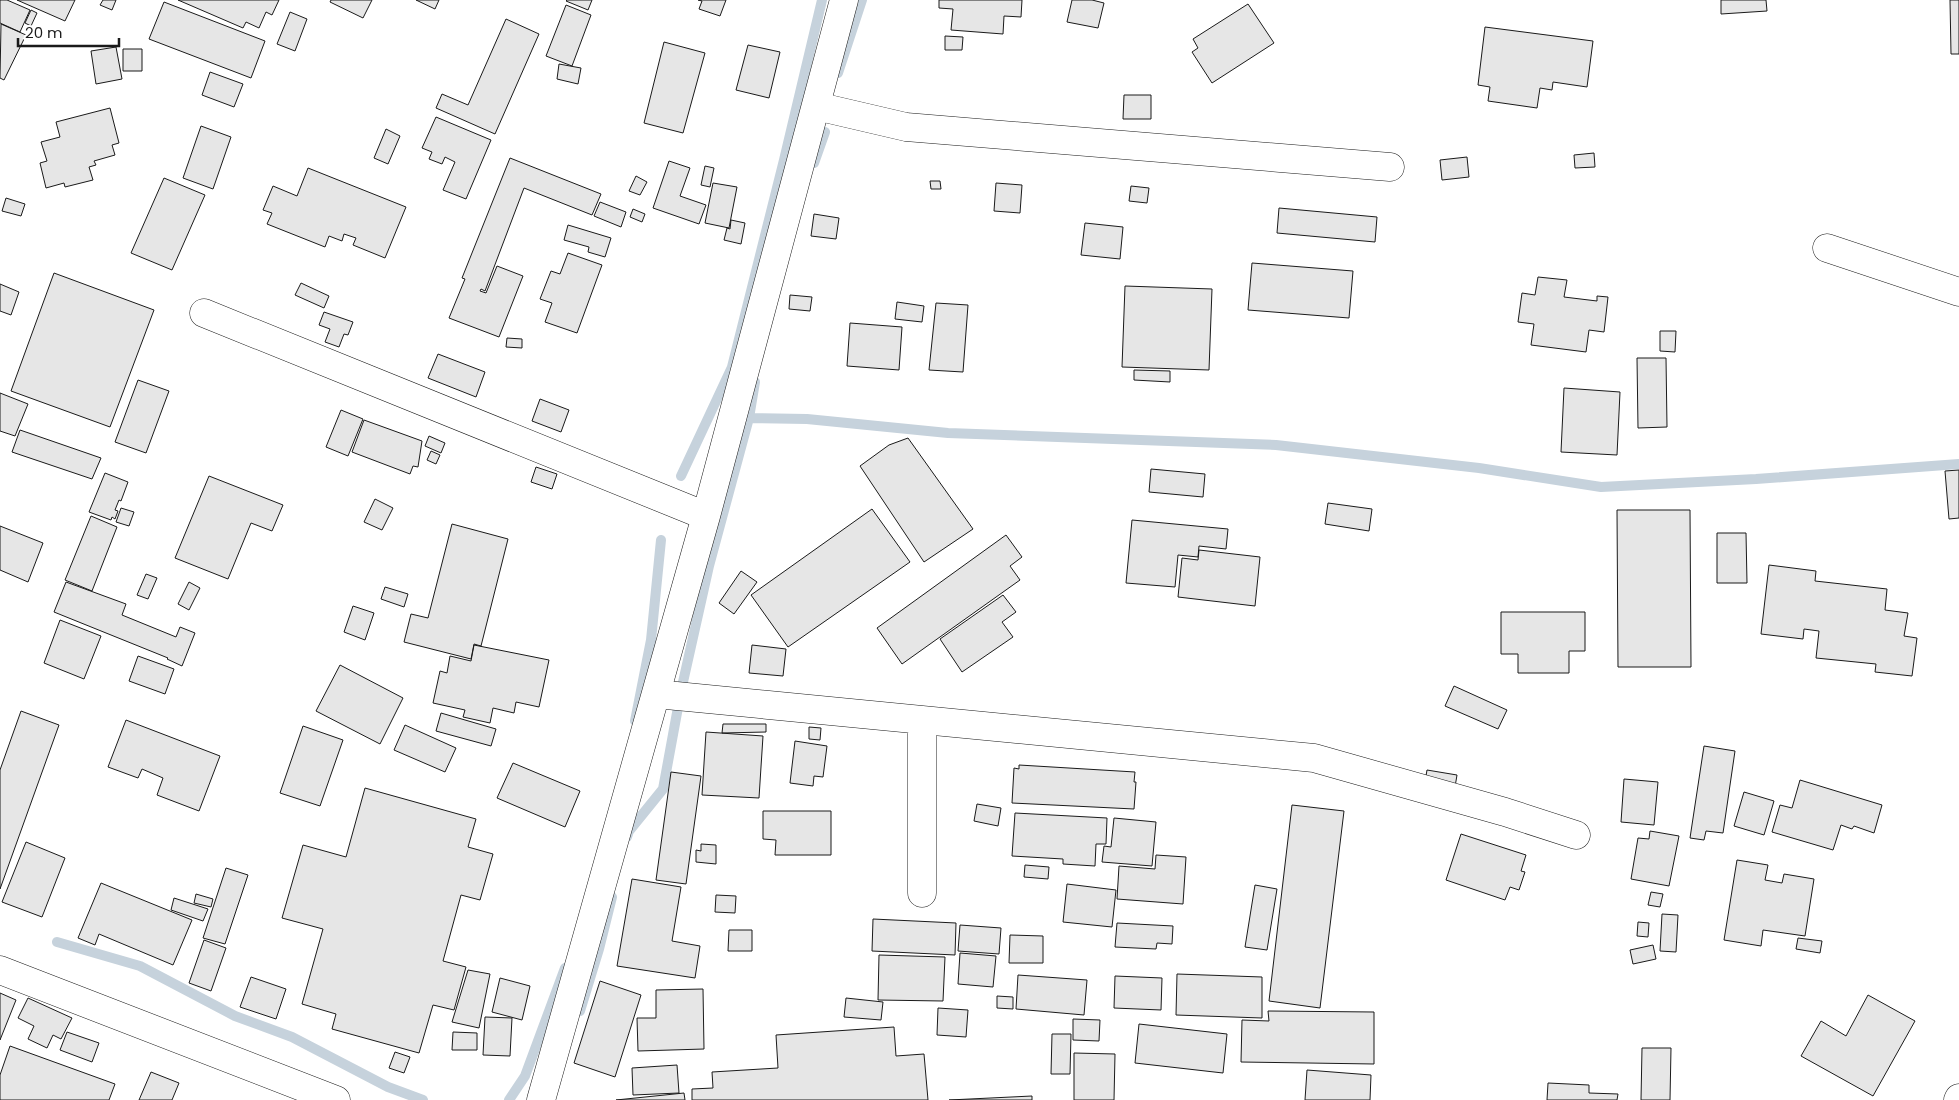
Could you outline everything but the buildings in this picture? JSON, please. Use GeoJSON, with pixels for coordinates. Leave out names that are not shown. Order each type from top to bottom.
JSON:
{"type":"FeatureCollection","features":[{"type":"Feature","properties":{"kind":"street"},"geometry":{"type":"LineString","coordinates":[[541,1100],[706,516],[844,0]]}},
{"type":"Feature","properties":{"kind":"street"},"geometry":{"type":"LineString","coordinates":[[816,106],[906,128],[1390,167]]}},
{"type":"Feature","properties":{"kind":"street"},"geometry":{"type":"LineString","coordinates":[[1827,248],[1959,292]]}},
{"type":"Feature","properties":{"kind":"street"},"geometry":{"type":"LineString","coordinates":[[204,314],[706,516]]}},
{"type":"Feature","properties":{"kind":"street"},"geometry":{"type":"LineString","coordinates":[[656,694],[1314,758],[1487,806],[1576,835]]}},
{"type":"Feature","properties":{"kind":"street"},"geometry":{"type":"LineString","coordinates":[[922,720],[922,893]]}},
{"type":"Feature","properties":{"kind":"street"},"geometry":{"type":"LineString","coordinates":[[0,970],[336,1100]]}},
{"type":"Feature","properties":{"kind":"waterway"},"geometry":{"type":"LineString","coordinates":[[681,476],[732,367],[822,0]]}},
{"type":"Feature","properties":{"kind":"waterway"},"geometry":{"type":"LineString","coordinates":[[838,73],[862,0]]}},
{"type":"Feature","properties":{"kind":"waterway"},"geometry":{"type":"LineString","coordinates":[[814,163],[825,132]]}},
{"type":"Feature","properties":{"kind":"waterway"},"geometry":{"type":"LineString","coordinates":[[627,837],[629,831],[663,789],[681,691],[709,566],[749,418],[755,382]]}},
{"type":"Feature","properties":{"kind":"waterway"},"geometry":{"type":"LineString","coordinates":[[749,418],[807,419],[948,433],[1276,445],[1479,468],[1601,487],[1756,479],[1959,464]]}},
{"type":"Feature","properties":{"kind":"waterway"},"geometry":{"type":"LineString","coordinates":[[635,721],[651,640],[661,540]]}},
{"type":"Feature","properties":{"kind":"waterway"},"geometry":{"type":"LineString","coordinates":[[580,1011],[599,949],[612,897]]}},
{"type":"Feature","properties":{"kind":"waterway"},"geometry":{"type":"LineString","coordinates":[[57,942],[140,966],[235,1016],[292,1037],[388,1087],[423,1100]]}},
{"type":"Feature","properties":{"kind":"waterway"},"geometry":{"type":"LineString","coordinates":[[509,1100],[525,1076],[565,968]]}}]}
